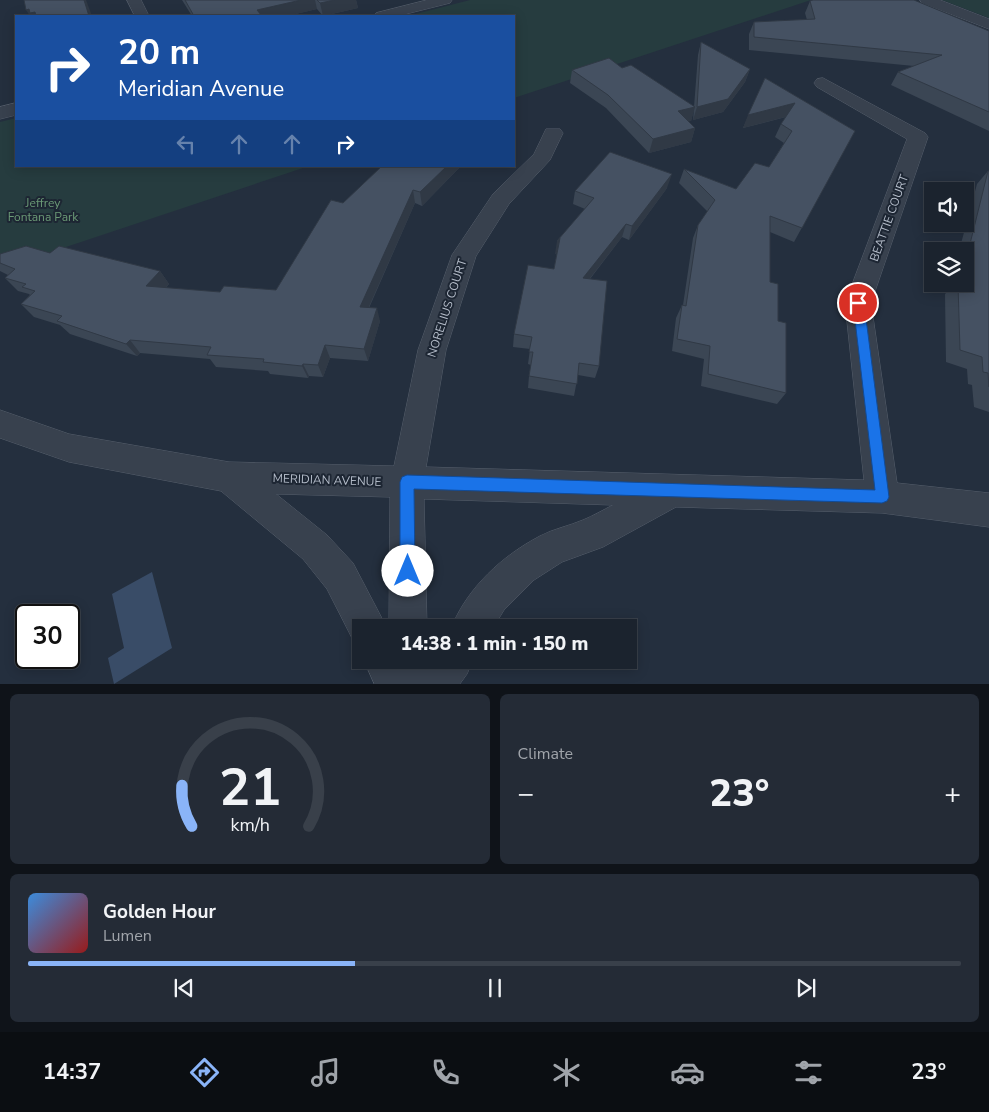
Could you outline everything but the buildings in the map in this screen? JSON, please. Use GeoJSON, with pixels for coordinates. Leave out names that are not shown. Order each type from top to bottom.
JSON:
{"type":"FeatureCollection","features":[{"type":"Feature","properties":{"kind":"street"},"geometry":{"type":"LineString","coordinates":[[134,0],[142,15]]}},
{"type":"Feature","properties":{"kind":"street"},"geometry":{"type":"LineString","coordinates":[[383,15],[405,4],[445,0]]}},
{"type":"Feature","properties":{"kind":"street"},"geometry":{"type":"LineString","coordinates":[[927,0],[989,24]]}},
{"type":"Feature","properties":{"kind":"street","name":"BEATTIE COURT"},"geometry":{"type":"LineString","coordinates":[[823,83],[918,137],[858,303],[882,497]]}},
{"type":"Feature","properties":{"kind":"street"},"geometry":{"type":"LineString","coordinates":[[0,113],[15,109]]}},
{"type":"Feature","properties":{"kind":"street","name":"NORELIUS COURT"},"geometry":{"type":"LineString","coordinates":[[408,619],[407,482],[432,350],[464,255],[501,199],[542,156],[553,132]]}},
{"type":"Feature","properties":{"kind":"street","name":"MERIDIAN AVENUE"},"geometry":{"type":"LineString","coordinates":[[0,424],[69,448],[229,477],[675,489],[882,497],[989,510]]}},
{"type":"Feature","properties":{"kind":"street"},"geometry":{"type":"LineString","coordinates":[[229,477],[315,547],[340,576],[363,619]]}},
{"type":"Feature","properties":{"kind":"street"},"geometry":{"type":"LineString","coordinates":[[476,619],[490,597],[521,567],[554,548],[591,535],[675,489]]}},
{"type":"Feature","properties":{"kind":"street"},"geometry":{"type":"LineString","coordinates":[[388,669],[396,684]]}},
{"type":"Feature","properties":{"kind":"street"},"geometry":{"type":"LineString","coordinates":[[408,669],[408,684]]}},
{"type":"Feature","properties":{"kind":"street"},"geometry":{"type":"LineString","coordinates":[[433,684],[446,669]]}},
{"type":"Feature","properties":{"kind":"green space"},"geometry":{"type":"Polygon","coordinates":[[[470,0],[811,0],[515,98],[515,15],[412,15],[470,0]]]}},
{"type":"Feature","properties":{"kind":"green space"},"geometry":{"type":"Polygon","coordinates":[[[942,0],[989,0],[989,18],[942,0]]]}},
{"type":"Feature","properties":{"kind":"green space","name":"Jeffrey Fontana Park"},"geometry":{"type":"Polygon","coordinates":[[[15,118],[15,167],[306,167],[0,269],[0,122],[15,118]]]}},
{"type":"Feature","properties":{"kind":"water"},"geometry":{"type":"Polygon","coordinates":[[[152,572],[172,648],[114,684],[108,658],[124,648],[112,594],[152,572]]]}},
{"type":"Feature","properties":{"kind":"route"},"geometry":{"type":"LineString","coordinates":[[408,571],[407,482],[882,497],[858,303]]}}]}
